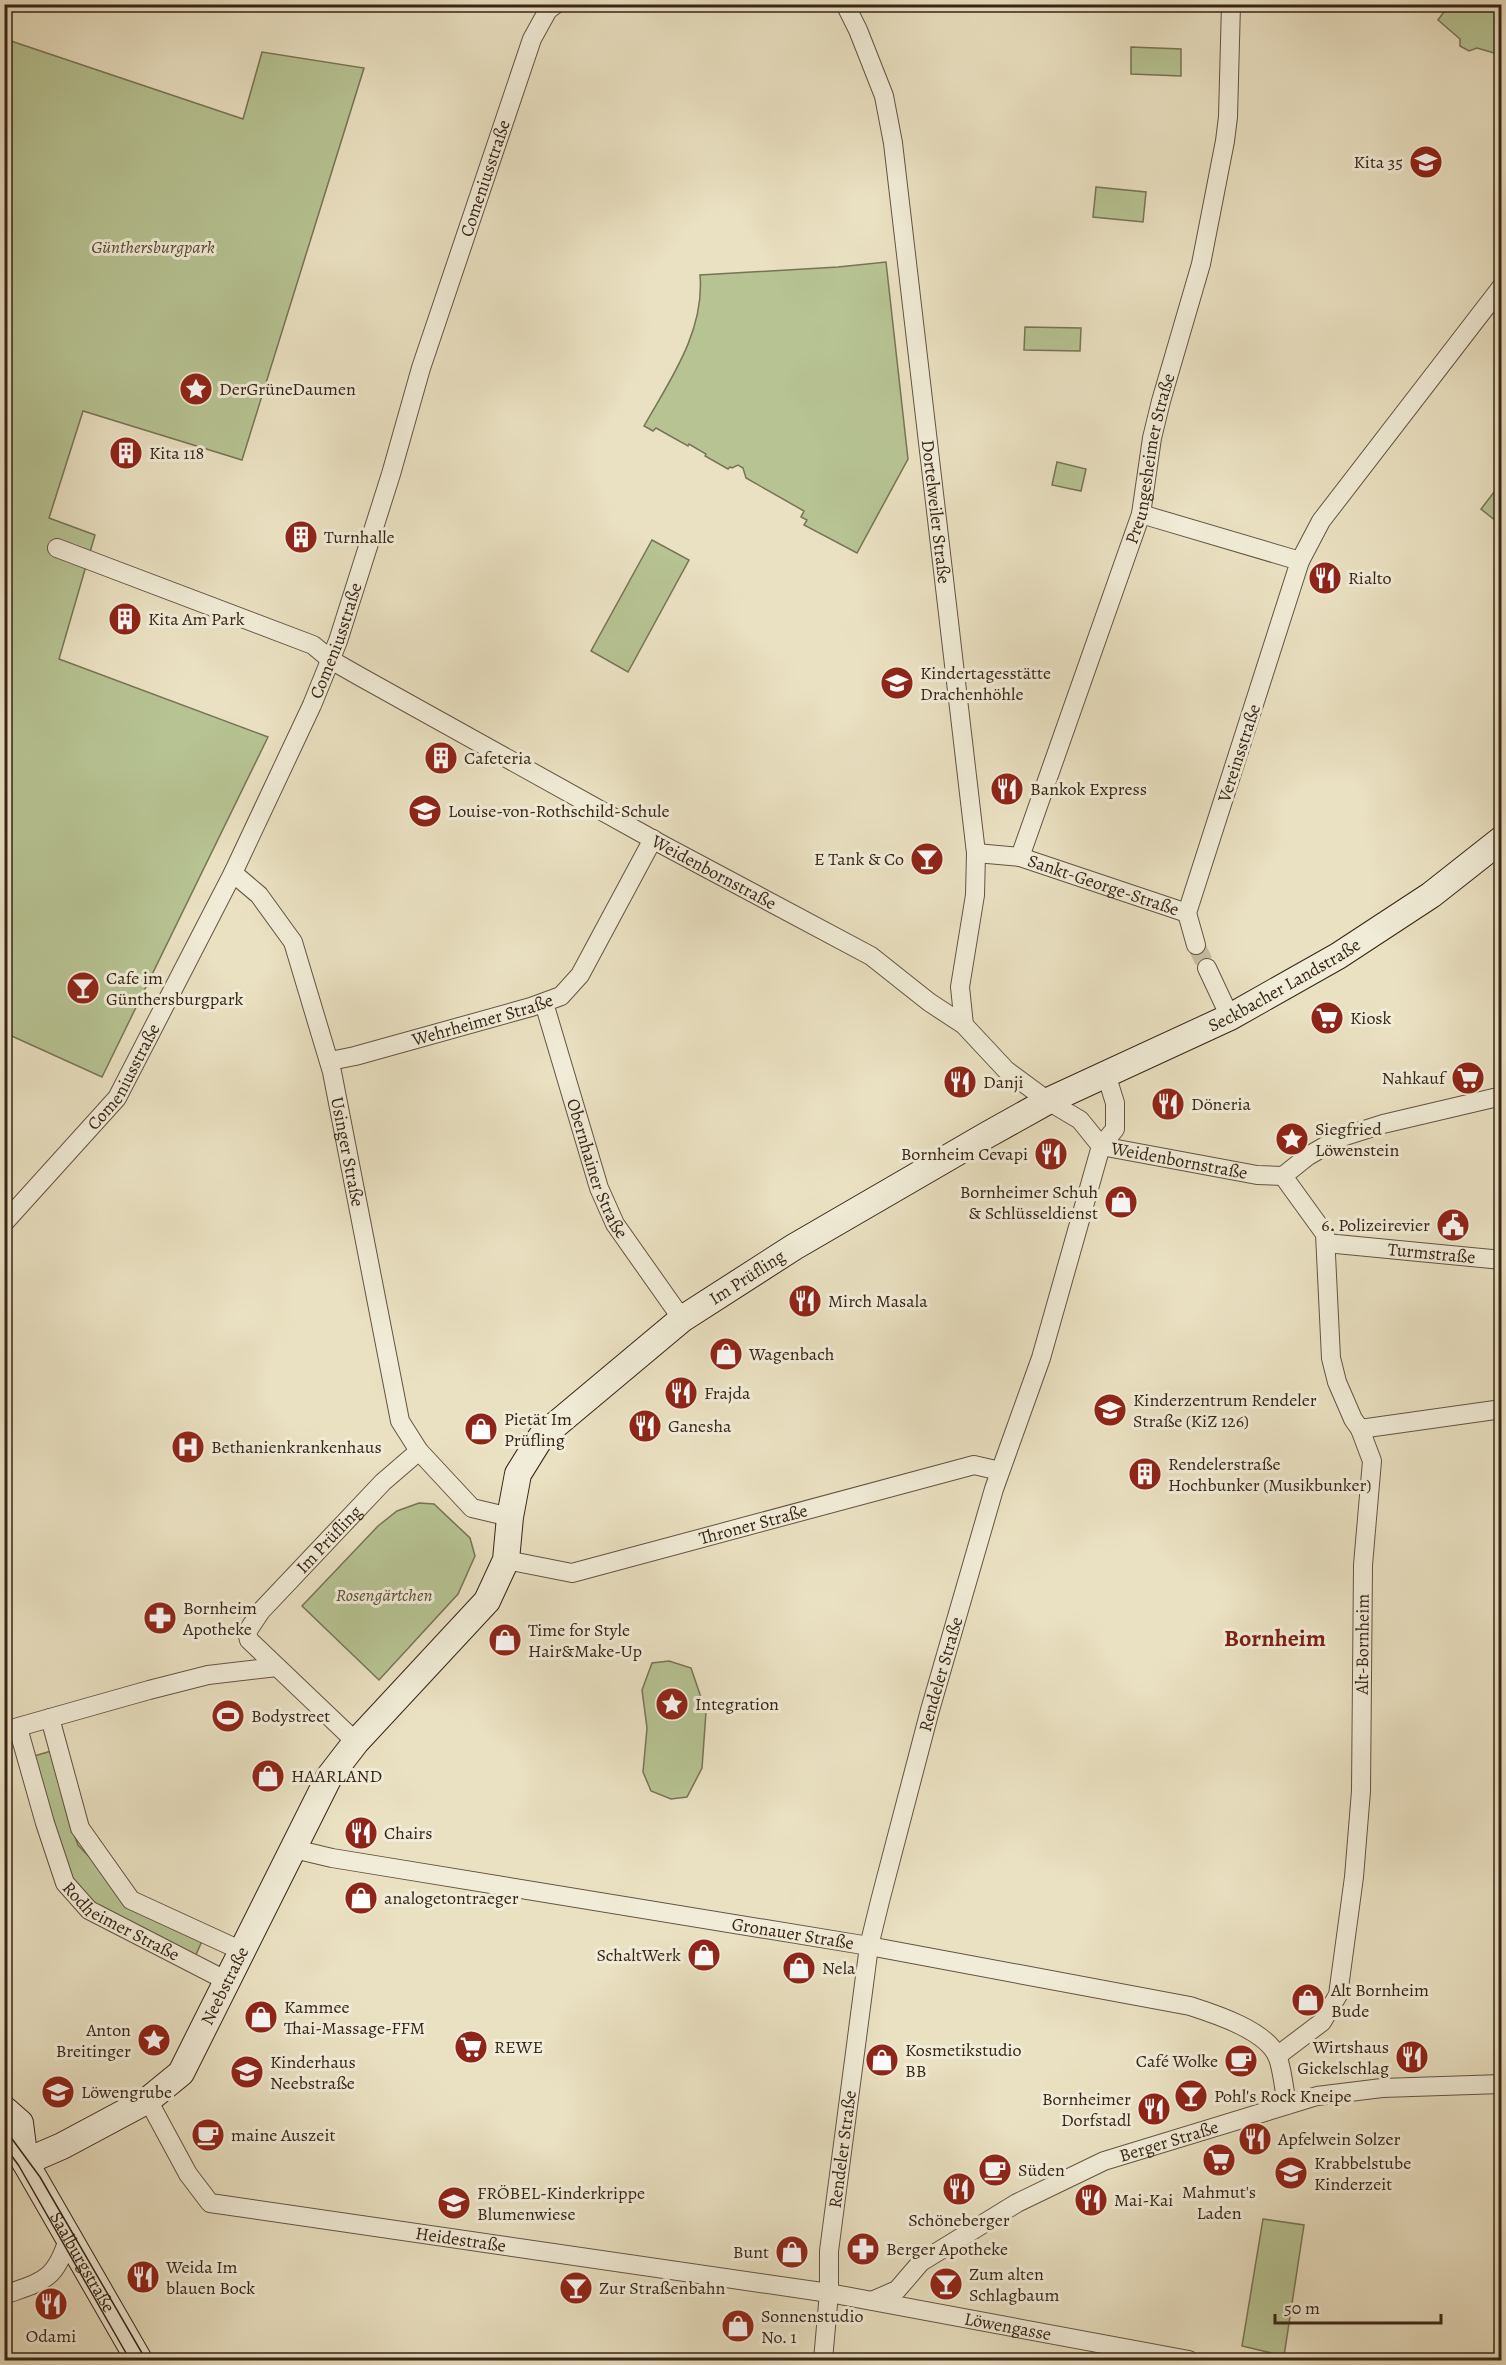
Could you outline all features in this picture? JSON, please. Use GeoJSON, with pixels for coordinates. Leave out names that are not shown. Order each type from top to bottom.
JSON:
{"type":"FeatureCollection","features":[{"type":"Feature","properties":{"kind":"main road","name":"Seckbacher Landstraße"},"geometry":{"type":"LineString","coordinates":[[1048,1101],[1230,1017],[1338,956],[1431,895],[1502,839]]}},
{"type":"Feature","properties":{"kind":"main road","name":"Im Prüfling"},"geometry":{"type":"LineString","coordinates":[[356,1742],[487,1601],[506,1560],[510,1517],[518,1474],[541,1437],[682,1319],[804,1241],[1048,1101]]}},
{"type":"Feature","properties":{"kind":"main road","name":"Neebstraße"},"geometry":{"type":"LineString","coordinates":[[15,2156],[62,2146],[148,2100],[181,2073],[329,1777],[356,1742]]}},
{"type":"Feature","properties":{"kind":"main road","name":"Saalburgstraße"},"geometry":{"type":"LineString","coordinates":[[4,2109],[20,2124],[15,2156],[68,2239],[139,2361]]}},
{"type":"Feature","properties":{"kind":"street","name":"Comeniusstraße"},"geometry":{"type":"LineString","coordinates":[[4,1223],[117,1098],[233,873],[291,753],[331,660],[388,485],[421,368],[532,39],[548,10],[556,4]]}},
{"type":"Feature","properties":{"kind":"street","name":"Dortelweiler Straße"},"geometry":{"type":"LineString","coordinates":[[845,4],[858,30],[884,96],[893,143],[976,853],[975,895],[960,987],[964,1025]]}},
{"type":"Feature","properties":{"kind":"street","name":"Preungesheimer Straße"},"geometry":{"type":"LineString","coordinates":[[1020,857],[1141,514],[1152,438],[1201,264],[1226,141],[1231,4]]}},
{"type":"Feature","properties":{"kind":"street","name":"Vereinsstraße"},"geometry":{"type":"LineString","coordinates":[[1187,913],[1300,561],[1321,521],[1502,286]]}},
{"type":"Feature","properties":{"kind":"street"},"geometry":{"type":"LineString","coordinates":[[1141,514],[1300,561]]}},
{"type":"Feature","properties":{"kind":"street","name":"Weidenbornstraße"},"geometry":{"type":"LineString","coordinates":[[57,548],[313,645],[331,660],[653,839],[871,956],[928,1002],[964,1025],[1006,1070],[1048,1101],[1080,1120],[1101,1146],[1257,1175],[1283,1176]]}},
{"type":"Feature","properties":{"kind":"street","name":"Wehrheimer Straße"},"geometry":{"type":"LineString","coordinates":[[330,1060],[355,1056],[544,1004],[561,996],[580,975],[653,839]]}},
{"type":"Feature","properties":{"kind":"street"},"geometry":{"type":"LineString","coordinates":[[976,853],[1020,857]]}},
{"type":"Feature","properties":{"kind":"street","name":"Sankt-George-Straße"},"geometry":{"type":"LineString","coordinates":[[1020,857],[1187,913]]}},
{"type":"Feature","properties":{"kind":"street","name":"Usinger Straße"},"geometry":{"type":"LineString","coordinates":[[233,873],[259,895],[293,942],[330,1060],[400,1421],[419,1450]]}},
{"type":"Feature","properties":{"kind":"street"},"geometry":{"type":"LineString","coordinates":[[1187,913],[1196,945]]}},
{"type":"Feature","properties":{"kind":"street"},"geometry":{"type":"LineString","coordinates":[[1207,968],[1230,1017]]}},
{"type":"Feature","properties":{"kind":"street","name":"Obernhainer Straße"},"geometry":{"type":"LineString","coordinates":[[544,1004],[599,1188],[615,1224],[682,1319]]}},
{"type":"Feature","properties":{"kind":"street","name":"Rendeler Straße"},"geometry":{"type":"LineString","coordinates":[[823,2361],[829,2293],[829,2251],[869,1946],[930,1710],[1000,1471],[1041,1358],[1101,1146],[1115,1129],[1115,1103],[1106,1074]]}},
{"type":"Feature","properties":{"kind":"street"},"geometry":{"type":"LineString","coordinates":[[1283,1176],[1308,1156],[1339,1138],[1502,1096]]}},
{"type":"Feature","properties":{"kind":"street","name":"Alt-Bornheim"},"geometry":{"type":"LineString","coordinates":[[1277,2056],[1322,2022],[1338,1995],[1354,1877],[1361,1791],[1363,1565],[1372,1461],[1337,1382],[1331,1358],[1325,1234],[1283,1176]]}},
{"type":"Feature","properties":{"kind":"street","name":"Turmstraße"},"geometry":{"type":"LineString","coordinates":[[1326,1243],[1502,1260]]}},
{"type":"Feature","properties":{"kind":"street"},"geometry":{"type":"LineString","coordinates":[[1360,1430],[1502,1409]]}},
{"type":"Feature","properties":{"kind":"street"},"geometry":{"type":"LineString","coordinates":[[419,1450],[472,1508],[510,1517]]}},
{"type":"Feature","properties":{"kind":"street","name":"Im Prüfling"},"geometry":{"type":"LineString","coordinates":[[356,1742],[249,1640],[247,1632],[251,1624],[382,1482],[419,1450]]}},
{"type":"Feature","properties":{"kind":"street","name":"Throner Straße"},"geometry":{"type":"LineString","coordinates":[[506,1560],[572,1572],[974,1465],[1000,1471]]}},
{"type":"Feature","properties":{"kind":"street"},"geometry":{"type":"LineString","coordinates":[[11,1729],[149,1690],[208,1676],[277,1667]]}},
{"type":"Feature","properties":{"kind":"street","name":"Rodheimer Straße"},"geometry":{"type":"LineString","coordinates":[[50,1718],[80,1828],[131,1900],[242,1951]]}},
{"type":"Feature","properties":{"kind":"street","name":"Rodheimer Straße"},"geometry":{"type":"LineString","coordinates":[[11,1729],[65,1883],[89,1910],[227,1981]]}},
{"type":"Feature","properties":{"kind":"street","name":"Gronauer Straße"},"geometry":{"type":"LineString","coordinates":[[294,1849],[332,1858],[869,1946],[1190,2006],[1227,2018],[1263,2040],[1277,2056]]}},
{"type":"Feature","properties":{"kind":"street"},"geometry":{"type":"LineString","coordinates":[[1277,2056],[1287,2105]]}},
{"type":"Feature","properties":{"kind":"street","name":"Berger Straße"},"geometry":{"type":"LineString","coordinates":[[874,2301],[897,2290],[921,2262],[1017,2203],[1104,2161],[1317,2096],[1382,2088],[1502,2084]]}},
{"type":"Feature","properties":{"kind":"street","name":"Heidestraße"},"geometry":{"type":"LineString","coordinates":[[148,2100],[188,2174],[210,2203],[829,2293]]}},
{"type":"Feature","properties":{"kind":"street"},"geometry":{"type":"LineString","coordinates":[[4,2295],[41,2282],[52,2274],[68,2239]]}},
{"type":"Feature","properties":{"kind":"street","name":"Löwengasse"},"geometry":{"type":"LineString","coordinates":[[829,2293],[1189,2361]]}},
{"type":"Feature","properties":{"kind":"green space"},"geometry":{"type":"Polygon","coordinates":[[[1449,5],[1501,5],[1501,55],[1477,48],[1469,51],[1460,46],[1460,39],[1438,20],[1449,5]]]}},
{"type":"Feature","properties":{"kind":"green space","name":"Günthersburgpark"},"geometry":{"type":"Polygon","coordinates":[[[5,39],[243,119],[262,52],[364,68],[242,460],[83,411],[49,518],[95,535],[59,659],[268,737],[102,1077],[5,1033],[5,39]]]}},
{"type":"Feature","properties":{"kind":"green space"},"geometry":{"type":"Polygon","coordinates":[[[1131,47],[1181,49],[1181,76],[1131,74],[1131,47]]]}},
{"type":"Feature","properties":{"kind":"green space"},"geometry":{"type":"Polygon","coordinates":[[[1096,187],[1146,192],[1143,222],[1093,217],[1096,187]]]}},
{"type":"Feature","properties":{"kind":"green space"},"geometry":{"type":"Polygon","coordinates":[[[886,262],[908,459],[857,553],[804,525],[807,520],[801,517],[804,511],[746,478],[743,468],[738,465],[728,469],[689,444],[688,446],[656,428],[653,431],[644,426],[684,354],[697,316],[700,275],[886,262]]]}},
{"type":"Feature","properties":{"kind":"green space"},"geometry":{"type":"Polygon","coordinates":[[[1025,327],[1081,328],[1080,351],[1024,350],[1025,327]]]}},
{"type":"Feature","properties":{"kind":"green space"},"geometry":{"type":"Polygon","coordinates":[[[1057,462],[1086,469],[1081,491],[1052,485],[1057,462]]]}},
{"type":"Feature","properties":{"kind":"green space"},"geometry":{"type":"Polygon","coordinates":[[[1501,483],[1501,525],[1481,509],[1501,483]]]}},
{"type":"Feature","properties":{"kind":"green space"},"geometry":{"type":"Polygon","coordinates":[[[652,540],[689,560],[628,672],[591,651],[652,540]]]}},
{"type":"Feature","properties":{"kind":"green space"},"geometry":{"type":"Polygon","coordinates":[[[1501,1268],[1501,1392],[1497,1386],[1501,1268]]]}},
{"type":"Feature","properties":{"kind":"green space","name":"Rosengärtchen"},"geometry":{"type":"Polygon","coordinates":[[[419,1503],[434,1504],[470,1538],[475,1556],[458,1594],[379,1680],[302,1606],[378,1526],[397,1511],[419,1503]]]}},
{"type":"Feature","properties":{"kind":"green space"},"geometry":{"type":"Polygon","coordinates":[[[669,1661],[691,1668],[706,1712],[702,1768],[687,1797],[671,1799],[651,1791],[643,1772],[647,1728],[642,1690],[652,1663],[669,1661]]]}},
{"type":"Feature","properties":{"kind":"green space"},"geometry":{"type":"Polygon","coordinates":[[[51,1751],[68,1818],[78,1845],[101,1869],[202,1941],[195,1957],[94,1909],[68,1878],[31,1757],[51,1751]]]}},
{"type":"Feature","properties":{"kind":"green space"},"geometry":{"type":"Polygon","coordinates":[[[1263,2219],[1304,2225],[1284,2356],[1242,2346],[1263,2219]]]}},
{"type":"Feature","properties":{"kind":"tunnel"},"geometry":{"type":"LineString","coordinates":[[1196,945],[1207,968]]}},
{"type":"Feature","properties":{"kind":"tram line"},"geometry":{"type":"LineString","coordinates":[[4,2128],[40,2177],[146,2360]]}},
{"type":"Feature","properties":{"kind":"tram line"},"geometry":{"type":"LineString","coordinates":[[4,2145],[19,2166],[130,2360]]}},
{"type":"Feature","properties":{"kind":"place","name":"Kita 35"},"geometry":{"type":"Point","coordinates":[1426,162]}},
{"type":"Feature","properties":{"kind":"place","name":"DerGrüneDaumen"},"geometry":{"type":"Point","coordinates":[196,389]}},
{"type":"Feature","properties":{"kind":"place","name":"Kita 118"},"geometry":{"type":"Point","coordinates":[126,453]}},
{"type":"Feature","properties":{"kind":"place","name":"Turnhalle"},"geometry":{"type":"Point","coordinates":[301,537]}},
{"type":"Feature","properties":{"kind":"place","name":"Rialto"},"geometry":{"type":"Point","coordinates":[1325,578]}},
{"type":"Feature","properties":{"kind":"place","name":"Kita Am Park"},"geometry":{"type":"Point","coordinates":[125,619]}},
{"type":"Feature","properties":{"kind":"place","name":"Kindertagesstätte Drachenhöhle"},"geometry":{"type":"Point","coordinates":[897,683]}},
{"type":"Feature","properties":{"kind":"place","name":"Cafeteria"},"geometry":{"type":"Point","coordinates":[441,758]}},
{"type":"Feature","properties":{"kind":"place","name":"Bankok Express"},"geometry":{"type":"Point","coordinates":[1007,789]}},
{"type":"Feature","properties":{"kind":"place","name":"Louise-von-Rothschild-Schule"},"geometry":{"type":"Point","coordinates":[425,811]}},
{"type":"Feature","properties":{"kind":"place","name":"E Tank & Co"},"geometry":{"type":"Point","coordinates":[927,859]}},
{"type":"Feature","properties":{"kind":"place","name":"Cafe im Günthersburgpark"},"geometry":{"type":"Point","coordinates":[83,988]}},
{"type":"Feature","properties":{"kind":"place","name":"Kiosk"},"geometry":{"type":"Point","coordinates":[1327,1018]}},
{"type":"Feature","properties":{"kind":"place","name":"Nahkauf"},"geometry":{"type":"Point","coordinates":[1468,1078]}},
{"type":"Feature","properties":{"kind":"place","name":"Danji"},"geometry":{"type":"Point","coordinates":[960,1082]}},
{"type":"Feature","properties":{"kind":"place","name":"Döneria"},"geometry":{"type":"Point","coordinates":[1168,1104]}},
{"type":"Feature","properties":{"kind":"place","name":"Siegfried Löwenstein"},"geometry":{"type":"Point","coordinates":[1292,1139]}},
{"type":"Feature","properties":{"kind":"place","name":"Bornheim Cevapi"},"geometry":{"type":"Point","coordinates":[1051,1154]}},
{"type":"Feature","properties":{"kind":"place","name":"Bornheimer Schuh & Schlüsseldienst"},"geometry":{"type":"Point","coordinates":[1121,1202]}},
{"type":"Feature","properties":{"kind":"place","name":"6. Polizeirevier"},"geometry":{"type":"Point","coordinates":[1453,1225]}},
{"type":"Feature","properties":{"kind":"place","name":"Mirch Masala"},"geometry":{"type":"Point","coordinates":[805,1301]}},
{"type":"Feature","properties":{"kind":"place","name":"Wagenbach"},"geometry":{"type":"Point","coordinates":[726,1354]}},
{"type":"Feature","properties":{"kind":"place","name":"Frajda"},"geometry":{"type":"Point","coordinates":[681,1393]}},
{"type":"Feature","properties":{"kind":"place","name":"Kinderzentrum Rendeler Straße (KiZ 126)"},"geometry":{"type":"Point","coordinates":[1110,1410]}},
{"type":"Feature","properties":{"kind":"place","name":"Ganesha"},"geometry":{"type":"Point","coordinates":[645,1426]}},
{"type":"Feature","properties":{"kind":"place","name":"Pietät Im Prüfling"},"geometry":{"type":"Point","coordinates":[481,1429]}},
{"type":"Feature","properties":{"kind":"place","name":"Bethanienkrankenhaus"},"geometry":{"type":"Point","coordinates":[188,1447]}},
{"type":"Feature","properties":{"kind":"place","name":"Rendelerstraße Hochbunker (Musikbunker)"},"geometry":{"type":"Point","coordinates":[1145,1474]}},
{"type":"Feature","properties":{"kind":"place","name":"Bornheim Apotheke"},"geometry":{"type":"Point","coordinates":[160,1618]}},
{"type":"Feature","properties":{"kind":"place","name":"Time for Style Hair&Make-Up"},"geometry":{"type":"Point","coordinates":[505,1640]}},
{"type":"Feature","properties":{"kind":"place","name":"Integration"},"geometry":{"type":"Point","coordinates":[672,1704]}},
{"type":"Feature","properties":{"kind":"place","name":"Bodystreet"},"geometry":{"type":"Point","coordinates":[228,1716]}},
{"type":"Feature","properties":{"kind":"place","name":"HAARLAND"},"geometry":{"type":"Point","coordinates":[268,1776]}},
{"type":"Feature","properties":{"kind":"place","name":"Chairs"},"geometry":{"type":"Point","coordinates":[361,1833]}},
{"type":"Feature","properties":{"kind":"place","name":"analogetontraeger"},"geometry":{"type":"Point","coordinates":[361,1898]}},
{"type":"Feature","properties":{"kind":"place","name":"SchaltWerk"},"geometry":{"type":"Point","coordinates":[704,1955]}},
{"type":"Feature","properties":{"kind":"place","name":"Nela"},"geometry":{"type":"Point","coordinates":[799,1968]}},
{"type":"Feature","properties":{"kind":"place","name":"Alt Bornheim Bude"},"geometry":{"type":"Point","coordinates":[1308,2000]}},
{"type":"Feature","properties":{"kind":"place","name":"Kammee Thai-Massage-FFM"},"geometry":{"type":"Point","coordinates":[261,2017]}},
{"type":"Feature","properties":{"kind":"place","name":"Anton Breitinger"},"geometry":{"type":"Point","coordinates":[154,2040]}},
{"type":"Feature","properties":{"kind":"place","name":"REWE"},"geometry":{"type":"Point","coordinates":[471,2047]}},
{"type":"Feature","properties":{"kind":"place","name":"Wirtshaus Gickelschlag"},"geometry":{"type":"Point","coordinates":[1412,2057]}},
{"type":"Feature","properties":{"kind":"place","name":"Kosmetikstudio BB"},"geometry":{"type":"Point","coordinates":[882,2060]}},
{"type":"Feature","properties":{"kind":"place","name":"Café Wolke"},"geometry":{"type":"Point","coordinates":[1241,2061]}},
{"type":"Feature","properties":{"kind":"place","name":"Kinderhaus Neebstraße"},"geometry":{"type":"Point","coordinates":[247,2072]}},
{"type":"Feature","properties":{"kind":"place","name":"Löwengrube"},"geometry":{"type":"Point","coordinates":[58,2092]}},
{"type":"Feature","properties":{"kind":"place","name":"Pohl's Rock Kneipe"},"geometry":{"type":"Point","coordinates":[1191,2096]}},
{"type":"Feature","properties":{"kind":"place","name":"Bornheimer Dorfstadl"},"geometry":{"type":"Point","coordinates":[1154,2109]}},
{"type":"Feature","properties":{"kind":"place","name":"maine Auszeit"},"geometry":{"type":"Point","coordinates":[208,2135]}},
{"type":"Feature","properties":{"kind":"place","name":"Apfelwein Solzer"},"geometry":{"type":"Point","coordinates":[1255,2139]}},
{"type":"Feature","properties":{"kind":"place","name":"Mahmut's Laden"},"geometry":{"type":"Point","coordinates":[1219,2160]}},
{"type":"Feature","properties":{"kind":"place","name":"Süden"},"geometry":{"type":"Point","coordinates":[995,2170]}},
{"type":"Feature","properties":{"kind":"place","name":"Krabbelstube Kinderzeit"},"geometry":{"type":"Point","coordinates":[1291,2173]}},
{"type":"Feature","properties":{"kind":"place","name":"Schöneberger"},"geometry":{"type":"Point","coordinates":[959,2189]}},
{"type":"Feature","properties":{"kind":"place","name":"Mai-Kai"},"geometry":{"type":"Point","coordinates":[1091,2200]}},
{"type":"Feature","properties":{"kind":"place","name":"FRÖBEL-Kinderkrippe Blumenwiese"},"geometry":{"type":"Point","coordinates":[454,2203]}},
{"type":"Feature","properties":{"kind":"place","name":"Berger Apotheke"},"geometry":{"type":"Point","coordinates":[863,2249]}},
{"type":"Feature","properties":{"kind":"place","name":"Bunt"},"geometry":{"type":"Point","coordinates":[792,2252]}},
{"type":"Feature","properties":{"kind":"place","name":"Weida Im blauen Bock"},"geometry":{"type":"Point","coordinates":[143,2277]}},
{"type":"Feature","properties":{"kind":"place","name":"Zum alten Schlagbaum"},"geometry":{"type":"Point","coordinates":[946,2284]}},
{"type":"Feature","properties":{"kind":"place","name":"Zur Straßenbahn"},"geometry":{"type":"Point","coordinates":[576,2288]}},
{"type":"Feature","properties":{"kind":"place","name":"Odami"},"geometry":{"type":"Point","coordinates":[51,2304]}},
{"type":"Feature","properties":{"kind":"place","name":"Sonnenstudio No. 1"},"geometry":{"type":"Point","coordinates":[738,2326]}},
{"type":"Feature","properties":{"kind":"district","name":"Bornheim"},"geometry":{"type":"Point","coordinates":[1275,1638]}}]}
